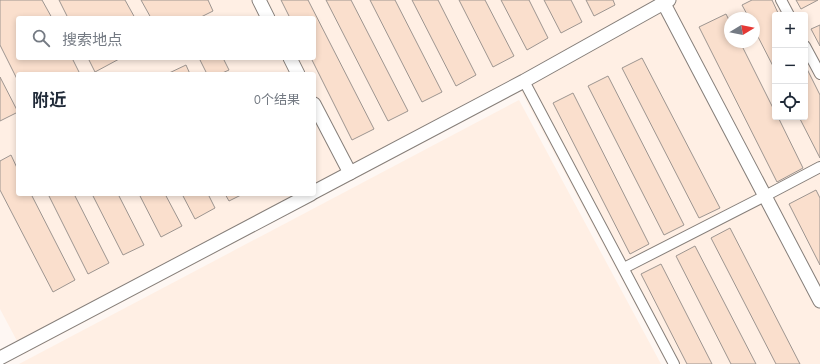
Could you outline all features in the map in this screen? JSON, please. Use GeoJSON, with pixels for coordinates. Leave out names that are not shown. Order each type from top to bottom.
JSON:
{"type":"FeatureCollection","features":[{"type":"Feature","properties":{"kind":"street"},"geometry":{"type":"LineString","coordinates":[[259,0],[267,16]]}},
{"type":"Feature","properties":{"kind":"street"},"geometry":{"type":"LineString","coordinates":[[781,0],[787,12]]}},
{"type":"Feature","properties":{"kind":"street"},"geometry":{"type":"LineString","coordinates":[[316,191],[524,81],[665,1],[820,301]]}},
{"type":"Feature","properties":{"kind":"street"},"geometry":{"type":"LineString","coordinates":[[806,48],[820,74]]}},
{"type":"Feature","properties":{"kind":"street"},"geometry":{"type":"LineString","coordinates":[[291,60],[297,72]]}},
{"type":"Feature","properties":{"kind":"street"},"geometry":{"type":"LineString","coordinates":[[524,81],[674,364]]}},
{"type":"Feature","properties":{"kind":"street"},"geometry":{"type":"LineString","coordinates":[[316,108],[350,173]]}},
{"type":"Feature","properties":{"kind":"street"},"geometry":{"type":"LineString","coordinates":[[624,268],[820,167]]}},
{"type":"Feature","properties":{"kind":"street"},"geometry":{"type":"LineString","coordinates":[[0,358],[307,196]]}},
{"type":"Feature","properties":{"kind":"shaded area"},"geometry":{"type":"Polygon","coordinates":[[[0,0],[820,0],[820,364],[667,364],[521,91],[24,354],[0,309],[0,0]]]}},
{"type":"Feature","properties":{"kind":"shaded area"},"geometry":{"type":"Polygon","coordinates":[[[519,100],[661,364],[19,364],[519,100]]]}},
{"type":"Feature","properties":{"kind":"building"},"geometry":{"type":"Polygon","coordinates":[[[0,0],[42,0],[51,16],[16,16],[16,60],[73,60],[79,72],[16,72],[16,77],[0,45],[0,0]]]}},
{"type":"Feature","properties":{"kind":"building"},"geometry":{"type":"Polygon","coordinates":[[[59,0],[125,0],[134,16],[67,16],[59,0]]]}},
{"type":"Feature","properties":{"kind":"building"},"geometry":{"type":"Polygon","coordinates":[[[141,0],[208,0],[213,11],[203,16],[150,16],[141,0]]]}},
{"type":"Feature","properties":{"kind":"building"},"geometry":{"type":"Polygon","coordinates":[[[281,0],[308,0],[374,129],[352,140],[312,60],[316,60],[316,16],[289,16],[281,0]]]}},
{"type":"Feature","properties":{"kind":"building"},"geometry":{"type":"Polygon","coordinates":[[[326,0],[351,0],[408,111],[388,121],[326,0]]]}},
{"type":"Feature","properties":{"kind":"building"},"geometry":{"type":"Polygon","coordinates":[[[370,0],[395,0],[442,92],[422,102],[370,0]]]}},
{"type":"Feature","properties":{"kind":"building"},"geometry":{"type":"Polygon","coordinates":[[[412,0],[438,0],[476,75],[456,86],[412,0]]]}},
{"type":"Feature","properties":{"kind":"building"},"geometry":{"type":"Polygon","coordinates":[[[459,0],[485,0],[514,56],[493,67],[459,0]]]}},
{"type":"Feature","properties":{"kind":"building"},"geometry":{"type":"Polygon","coordinates":[[[501,0],[529,0],[548,38],[527,50],[501,0]]]}},
{"type":"Feature","properties":{"kind":"building"},"geometry":{"type":"Polygon","coordinates":[[[544,0],[571,0],[582,22],[561,33],[544,0]]]}},
{"type":"Feature","properties":{"kind":"building"},"geometry":{"type":"Polygon","coordinates":[[[586,0],[613,0],[615,5],[594,16],[586,0]]]}},
{"type":"Feature","properties":{"kind":"building"},"geometry":{"type":"Polygon","coordinates":[[[752,0],[772,0],[778,12],[772,12],[772,64],[760,41],[760,12],[746,12],[742,5],[752,0]]]}},
{"type":"Feature","properties":{"kind":"building"},"geometry":{"type":"Polygon","coordinates":[[[796,0],[818,0],[801,9],[796,0]]]}},
{"type":"Feature","properties":{"kind":"building"},"geometry":{"type":"Polygon","coordinates":[[[724,15],[724,48],[743,48],[772,106],[772,120],[779,120],[803,168],[777,182],[699,27],[724,15]]]}},
{"type":"Feature","properties":{"kind":"building"},"geometry":{"type":"Polygon","coordinates":[[[820,25],[820,46],[811,29],[820,25]]]}},
{"type":"Feature","properties":{"kind":"building"},"geometry":{"type":"Polygon","coordinates":[[[642,58],[720,208],[699,218],[622,68],[642,58]]]}},
{"type":"Feature","properties":{"kind":"building"},"geometry":{"type":"Polygon","coordinates":[[[89,60],[117,60],[95,72],[89,60]]]}},
{"type":"Feature","properties":{"kind":"building"},"geometry":{"type":"Polygon","coordinates":[[[200,60],[224,60],[229,70],[224,72],[206,72],[200,60]]]}},
{"type":"Feature","properties":{"kind":"building"},"geometry":{"type":"Polygon","coordinates":[[[186,65],[189,72],[171,72],[186,65]]]}},
{"type":"Feature","properties":{"kind":"building"},"geometry":{"type":"Polygon","coordinates":[[[808,71],[820,95],[820,158],[801,120],[808,120],[808,71]]]}},
{"type":"Feature","properties":{"kind":"building"},"geometry":{"type":"Polygon","coordinates":[[[608,76],[684,225],[664,235],[588,86],[608,76]]]}},
{"type":"Feature","properties":{"kind":"building"},"geometry":{"type":"Polygon","coordinates":[[[0,77],[16,108],[16,113],[0,121],[0,77]]]}},
{"type":"Feature","properties":{"kind":"building"},"geometry":{"type":"Polygon","coordinates":[[[573,93],[649,244],[630,254],[553,103],[573,93]]]}},
{"type":"Feature","properties":{"kind":"building"},"geometry":{"type":"Polygon","coordinates":[[[11,155],[16,166],[16,196],[32,196],[75,280],[53,292],[0,190],[0,161],[11,155]]]}},
{"type":"Feature","properties":{"kind":"building"},"geometry":{"type":"Polygon","coordinates":[[[816,190],[820,198],[820,265],[789,204],[816,190]]]}},
{"type":"Feature","properties":{"kind":"building"},"geometry":{"type":"Polygon","coordinates":[[[49,196],[75,196],[109,263],[88,274],[49,196]]]}},
{"type":"Feature","properties":{"kind":"building"},"geometry":{"type":"Polygon","coordinates":[[[93,196],[119,196],[144,245],[123,255],[93,196]]]}},
{"type":"Feature","properties":{"kind":"building"},"geometry":{"type":"Polygon","coordinates":[[[140,196],[166,196],[182,226],[161,237],[140,196]]]}},
{"type":"Feature","properties":{"kind":"building"},"geometry":{"type":"Polygon","coordinates":[[[183,196],[209,196],[215,208],[195,219],[183,196]]]}},
{"type":"Feature","properties":{"kind":"building"},"geometry":{"type":"Polygon","coordinates":[[[226,196],[239,196],[229,201],[226,196]]]}},
{"type":"Feature","properties":{"kind":"building"},"geometry":{"type":"Polygon","coordinates":[[[730,228],[800,364],[776,364],[711,238],[730,228]]]}},
{"type":"Feature","properties":{"kind":"building"},"geometry":{"type":"Polygon","coordinates":[[[695,246],[756,364],[731,364],[676,256],[695,246]]]}},
{"type":"Feature","properties":{"kind":"building"},"geometry":{"type":"Polygon","coordinates":[[[661,264],[712,364],[687,364],[641,274],[661,264]]]}}]}
